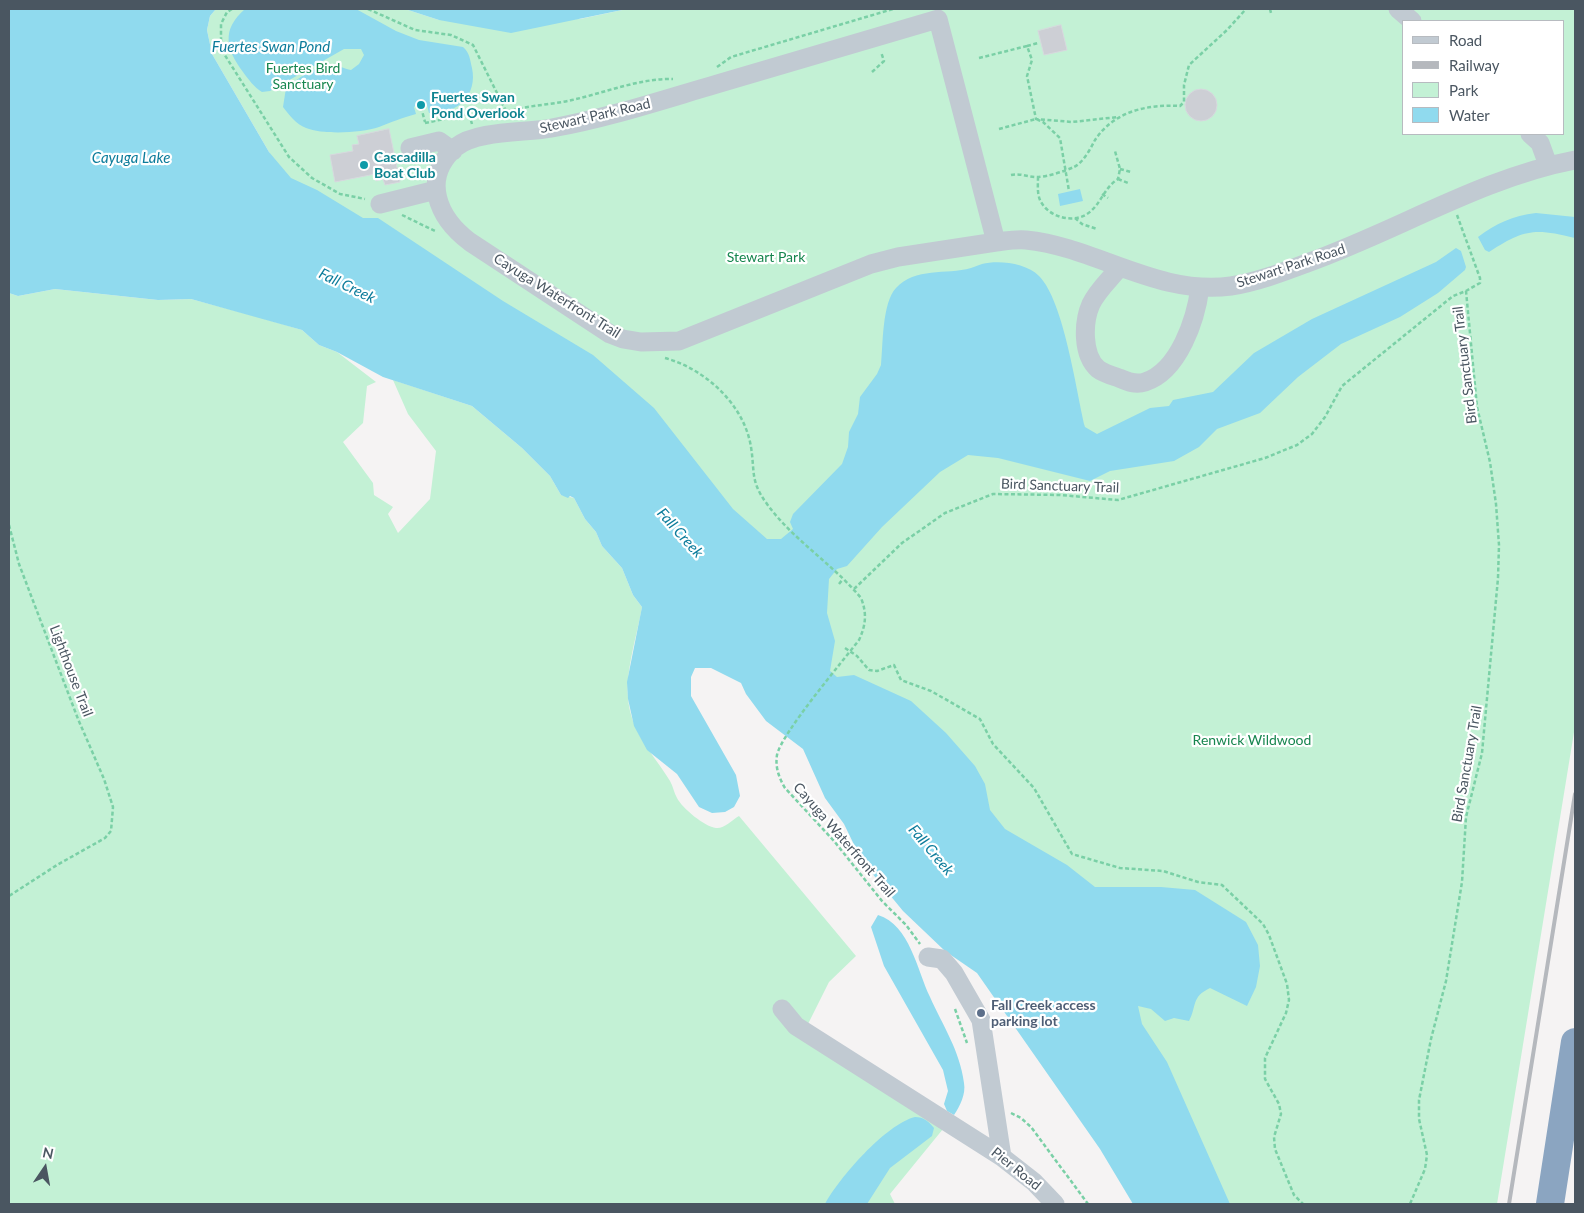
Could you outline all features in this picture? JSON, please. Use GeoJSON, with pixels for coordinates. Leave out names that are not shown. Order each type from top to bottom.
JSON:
{"type":"FeatureCollection","features":[{"type":"Feature","properties":{"kind":"highway"},"geometry":{"type":"LineString","coordinates":[[1550,1204],[1575,1042]]}},
{"type":"Feature","properties":{"kind":"street"},"geometry":{"type":"LineString","coordinates":[[1398,9],[1411,20]]}},
{"type":"Feature","properties":{"kind":"street","name":"Stewart Park Road"},"geometry":{"type":"LineString","coordinates":[[996,242],[938,19],[647,105],[552,128],[471,139],[453,151],[439,170],[436,190],[441,210],[458,232],[610,334],[623,339],[641,342],[679,341],[871,264],[898,257],[996,242],[1024,240],[1053,245],[1119,268],[1178,284],[1200,287],[1232,286],[1282,272],[1353,246],[1488,184],[1548,165],[1575,160]]}},
{"type":"Feature","properties":{"kind":"street"},"geometry":{"type":"LineString","coordinates":[[1531,135],[1540,144],[1548,165]]}},
{"type":"Feature","properties":{"kind":"street"},"geometry":{"type":"LineString","coordinates":[[410,148],[440,141],[453,151]]}},
{"type":"Feature","properties":{"kind":"street"},"geometry":{"type":"LineString","coordinates":[[380,204],[436,190]]}},
{"type":"Feature","properties":{"kind":"street"},"geometry":{"type":"LineString","coordinates":[[1119,268],[1091,304],[1085,331],[1086,346],[1090,358],[1098,369],[1131,383],[1143,383],[1156,377],[1179,350],[1194,318],[1200,287]]}},
{"type":"Feature","properties":{"kind":"street"},"geometry":{"type":"LineString","coordinates":[[928,957],[942,959],[954,973],[981,1020],[1002,1157]]}},
{"type":"Feature","properties":{"kind":"street","name":"Pier Road"},"geometry":{"type":"LineString","coordinates":[[782,1009],[796,1026],[884,1083],[974,1137],[1034,1182],[1056,1204]]}},
{"type":"Feature","properties":{"kind":"path"},"geometry":{"type":"LineString","coordinates":[[232,9],[221,24],[221,49],[289,157],[312,178]]}},
{"type":"Feature","properties":{"kind":"path"},"geometry":{"type":"LineString","coordinates":[[368,9],[415,30],[451,35],[474,45],[506,110]]}},
{"type":"Feature","properties":{"kind":"path"},"geometry":{"type":"LineString","coordinates":[[715,68],[731,57],[893,9]]}},
{"type":"Feature","properties":{"kind":"path"},"geometry":{"type":"LineString","coordinates":[[998,130],[1036,119],[1072,122],[1120,116],[1156,105],[1180,106],[1184,102],[1184,85],[1189,65],[1227,30],[1246,9]]}},
{"type":"Feature","properties":{"kind":"path"},"geometry":{"type":"LineString","coordinates":[[979,58],[1038,43]]}},
{"type":"Feature","properties":{"kind":"path"},"geometry":{"type":"LineString","coordinates":[[1027,46],[1032,60],[1027,76],[1036,119]]}},
{"type":"Feature","properties":{"kind":"path"},"geometry":{"type":"LineString","coordinates":[[872,72],[884,61],[880,48]]}},
{"type":"Feature","properties":{"kind":"path"},"geometry":{"type":"LineString","coordinates":[[489,119],[506,110],[570,101],[651,81],[682,80]]}},
{"type":"Feature","properties":{"kind":"path"},"geometry":{"type":"LineString","coordinates":[[421,107],[429,143]]}},
{"type":"Feature","properties":{"kind":"path"},"geometry":{"type":"LineString","coordinates":[[425,123],[469,114],[473,128]]}},
{"type":"Feature","properties":{"kind":"path"},"geometry":{"type":"LineString","coordinates":[[1010,175],[1038,177],[1074,167],[1082,161],[1099,134],[1120,116]]}},
{"type":"Feature","properties":{"kind":"path"},"geometry":{"type":"LineString","coordinates":[[1036,119],[1043,122],[1060,138],[1069,191]]}},
{"type":"Feature","properties":{"kind":"path"},"geometry":{"type":"LineString","coordinates":[[1038,177],[1040,200],[1047,209],[1063,218],[1085,216],[1092,210],[1110,184],[1118,179],[1120,170],[1115,151]]}},
{"type":"Feature","properties":{"kind":"path"},"geometry":{"type":"LineString","coordinates":[[1120,170],[1131,172]]}},
{"type":"Feature","properties":{"kind":"path"},"geometry":{"type":"LineString","coordinates":[[1118,179],[1128,183]]}},
{"type":"Feature","properties":{"kind":"path"},"geometry":{"type":"LineString","coordinates":[[1102,194],[1108,198]]}},
{"type":"Feature","properties":{"kind":"path","name":"Bird Sanctuary Trail"},"geometry":{"type":"LineString","coordinates":[[854,590],[902,543],[944,513],[993,494],[1060,495],[1118,500],[1265,458],[1297,445],[1312,434],[1324,418],[1342,386],[1453,296],[1480,283],[1467,238],[1451,202]]}},
{"type":"Feature","properties":{"kind":"path"},"geometry":{"type":"LineString","coordinates":[[1075,218],[1082,224],[1097,229]]}},
{"type":"Feature","properties":{"kind":"path","name":"Bird Sanctuary Trail"},"geometry":{"type":"LineString","coordinates":[[1410,1204],[1425,1168],[1427,1155],[1419,1119],[1419,1100],[1430,1039],[1446,981],[1462,882],[1466,817],[1482,754],[1498,578],[1499,545],[1496,504],[1490,462],[1477,407],[1466,291]]}},
{"type":"Feature","properties":{"kind":"path","name":"Cayuga Waterfront Trail"},"geometry":{"type":"LineString","coordinates":[[656,356],[679,362],[703,375],[737,411],[745,427],[751,447],[752,476],[766,502],[780,521],[854,590],[866,609],[866,620],[860,640],[782,743],[776,766],[782,783],[834,841],[882,901],[906,925],[928,957]]}},
{"type":"Feature","properties":{"kind":"path","name":"Lighthouse Trail"},"geometry":{"type":"LineString","coordinates":[[9,525],[19,564],[113,806],[111,831],[105,838],[57,865],[9,896]]}},
{"type":"Feature","properties":{"kind":"path"},"geometry":{"type":"LineString","coordinates":[[839,584],[843,579]]}},
{"type":"Feature","properties":{"kind":"path"},"geometry":{"type":"LineString","coordinates":[[845,648],[869,670],[877,671],[894,665],[901,680],[920,686],[980,719],[993,744],[1034,788],[1072,854],[1120,868],[1162,871],[1198,882],[1222,885],[1263,924],[1287,984],[1289,1000],[1286,1013],[1265,1058],[1265,1079],[1279,1104],[1281,1114],[1274,1137],[1275,1150],[1294,1195],[1303,1204]]}},
{"type":"Feature","properties":{"kind":"path"},"geometry":{"type":"LineString","coordinates":[[952,1002],[969,1048]]}},
{"type":"Feature","properties":{"kind":"path"},"geometry":{"type":"LineString","coordinates":[[1004,1110],[1021,1118],[1031,1127],[1088,1204]]}},
{"type":"Feature","properties":{"kind":"green space"},"geometry":{"type":"Polygon","coordinates":[[[216,9],[405,9],[439,20],[580,19],[627,9],[1575,9],[1575,726],[1497,1204],[1181,1204],[749,614],[319,272],[269,152],[212,54],[207,30],[210,16],[216,9]]]}},
{"type":"Feature","properties":{"kind":"green space"},"geometry":{"type":"Polygon","coordinates":[[[55,289],[158,300],[191,299],[302,330],[319,345],[337,352],[376,382],[367,386],[363,423],[343,442],[373,483],[374,495],[393,507],[388,514],[398,533],[430,499],[436,451],[408,414],[393,380],[472,406],[522,448],[550,476],[561,495],[574,498],[585,519],[596,532],[602,546],[622,568],[633,595],[642,607],[629,675],[628,697],[630,710],[643,742],[670,781],[677,798],[694,816],[711,827],[722,827],[739,816],[856,956],[829,982],[804,1032],[943,1129],[890,1194],[895,1204],[9,1204],[9,293],[18,296],[55,289]]]}},
{"type":"Feature","properties":{"kind":"water"},"geometry":{"type":"Polygon","coordinates":[[[9,9],[216,9],[210,16],[207,30],[212,54],[269,152],[291,178],[317,190],[363,218],[378,218],[503,301],[593,355],[654,408],[733,509],[767,539],[781,539],[793,529],[790,522],[793,514],[842,464],[848,447],[849,432],[858,414],[860,397],[877,374],[881,365],[884,325],[891,295],[904,281],[912,277],[921,274],[961,270],[996,262],[1020,265],[1039,276],[1048,288],[1062,325],[1085,427],[1097,434],[1150,408],[1169,406],[1173,400],[1213,392],[1254,353],[1312,319],[1436,262],[1456,248],[1461,251],[1466,267],[1465,270],[1438,293],[1400,317],[1341,344],[1298,377],[1260,413],[1217,429],[1199,447],[1174,461],[1110,471],[1090,481],[998,458],[968,455],[940,472],[882,527],[847,566],[837,569],[829,579],[827,613],[835,641],[830,671],[837,677],[854,675],[911,701],[946,733],[975,766],[985,784],[990,810],[1005,829],[1067,865],[1095,887],[1161,887],[1195,890],[1246,922],[1258,945],[1260,966],[1256,987],[1247,1006],[1210,988],[1197,998],[1189,1021],[1174,1018],[1165,1021],[1151,1009],[1138,1006],[1142,1024],[1167,1062],[1230,1204],[1133,1204],[1100,1149],[977,973],[945,951],[903,911],[862,861],[844,824],[825,798],[803,749],[766,721],[746,694],[741,683],[711,668],[695,668],[691,677],[691,696],[736,775],[740,796],[734,807],[725,812],[712,813],[699,807],[677,774],[647,750],[634,726],[628,699],[627,682],[642,607],[633,595],[622,568],[602,546],[596,532],[585,519],[574,498],[561,495],[550,476],[522,448],[472,406],[383,377],[337,352],[319,345],[302,330],[191,299],[158,300],[55,289],[18,296],[9,293],[9,9]]]}},
{"type":"Feature","properties":{"kind":"water","name":"Fuertes Swan Pond"},"geometry":{"type":"Polygon","coordinates":[[[245,9],[356,9],[396,31],[419,40],[463,47],[468,54],[472,68],[472,87],[463,102],[448,111],[429,113],[427,105],[423,103],[417,104],[414,107],[416,114],[371,129],[353,132],[322,132],[306,128],[296,122],[283,107],[286,88],[306,74],[323,66],[334,65],[351,70],[359,64],[364,55],[361,49],[344,49],[270,91],[262,92],[254,86],[237,64],[230,47],[229,32],[232,24],[245,9]]]}},
{"type":"Feature","properties":{"kind":"water"},"geometry":{"type":"Polygon","coordinates":[[[405,9],[627,9],[511,33],[439,20],[405,9]]]}},
{"type":"Feature","properties":{"kind":"water"},"geometry":{"type":"Polygon","coordinates":[[[1080,189],[1083,201],[1060,206],[1058,194],[1080,189]]]}},
{"type":"Feature","properties":{"kind":"water"},"geometry":{"type":"Polygon","coordinates":[[[1536,213],[1575,217],[1575,238],[1550,233],[1530,233],[1501,244],[1489,252],[1485,250],[1478,237],[1505,221],[1536,213]]]}},
{"type":"Feature","properties":{"kind":"water"},"geometry":{"type":"Polygon","coordinates":[[[878,915],[889,920],[905,938],[955,1049],[962,1071],[964,1091],[962,1100],[954,1115],[947,1111],[944,1104],[948,1091],[943,1070],[884,966],[871,927],[878,915]]]}},
{"type":"Feature","properties":{"kind":"water"},"geometry":{"type":"Polygon","coordinates":[[[915,1117],[928,1121],[934,1128],[932,1136],[890,1168],[867,1204],[825,1204],[841,1180],[864,1153],[891,1130],[915,1117]]]}},
{"type":"Feature","properties":{"kind":"building"},"geometry":{"type":"Polygon","coordinates":[[[1061,25],[1067,50],[1044,55],[1038,31],[1061,25]]]}},
{"type":"Feature","properties":{"kind":"building"},"geometry":{"type":"Polygon","coordinates":[[[1201,89],[1207,90],[1212,94],[1216,99],[1216,111],[1212,116],[1207,120],[1201,121],[1195,120],[1190,116],[1186,111],[1185,105],[1186,99],[1190,94],[1195,90],[1201,89]]]}},
{"type":"Feature","properties":{"kind":"building","name":"Cascadilla Boat Club"},"geometry":{"type":"Polygon","coordinates":[[[389,129],[400,182],[385,185],[383,179],[376,181],[375,174],[335,182],[330,155],[353,151],[352,145],[359,144],[357,136],[389,129]]]}},
{"type":"Feature","properties":{"kind":"railway"},"geometry":{"type":"LineString","coordinates":[[1509,1204],[1575,794]]}},
{"type":"Feature","properties":{"kind":"place","name":"Fuertes Swan Pond Overlook"},"geometry":{"type":"Point","coordinates":[421,105]}},
{"type":"Feature","properties":{"kind":"place","name":"Cascadilla Boat Club"},"geometry":{"type":"Point","coordinates":[364,165]}},
{"type":"Feature","properties":{"kind":"place","name":"Fall Creek access parking lot"},"geometry":{"type":"Point","coordinates":[981,1013]}},
{"type":"Feature","properties":{"kind":"park label","name":"Fuertes Bird Sanctuary"},"geometry":{"type":"Point","coordinates":[303,76]}},
{"type":"Feature","properties":{"kind":"park label","name":"Stewart Park"},"geometry":{"type":"Point","coordinates":[766,257]}},
{"type":"Feature","properties":{"kind":"park label","name":"Renwick Wildwood"},"geometry":{"type":"Point","coordinates":[1252,740]}},
{"type":"Feature","properties":{"kind":"water label","name":"Cayuga Lake"},"geometry":{"type":"Point","coordinates":[131,158]}},
{"type":"Feature","properties":{"kind":"water label","name":"Fall Creek"},"geometry":{"type":"Point","coordinates":[347,286]}},
{"type":"Feature","properties":{"kind":"water label","name":"Fall Creek"},"geometry":{"type":"Point","coordinates":[680,533]}},
{"type":"Feature","properties":{"kind":"water label","name":"Fall Creek"},"geometry":{"type":"Point","coordinates":[931,850]}}]}
